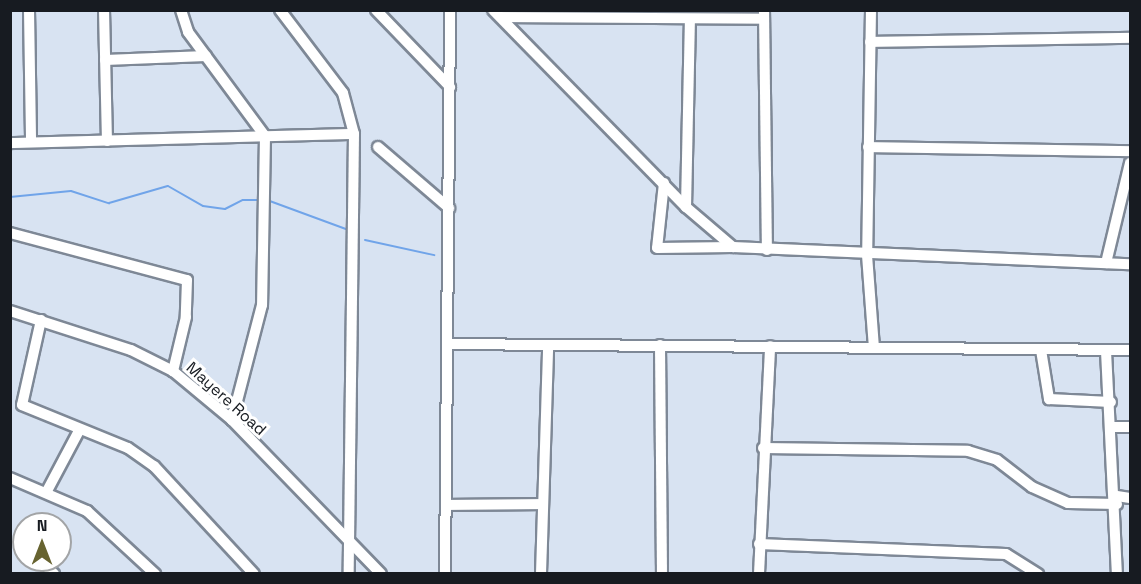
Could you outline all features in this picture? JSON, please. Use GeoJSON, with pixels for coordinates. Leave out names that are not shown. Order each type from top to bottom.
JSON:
{"type":"FeatureCollection","features":[{"type":"Feature","properties":{"kind":"street"},"geometry":{"type":"LineString","coordinates":[[29,10],[31,142]]}},
{"type":"Feature","properties":{"kind":"street"},"geometry":{"type":"LineString","coordinates":[[104,10],[107,141]]}},
{"type":"Feature","properties":{"kind":"street"},"geometry":{"type":"LineString","coordinates":[[181,10],[188,32],[265,136],[262,305],[232,420]]}},
{"type":"Feature","properties":{"kind":"street"},"geometry":{"type":"LineString","coordinates":[[280,10],[343,93],[354,134],[357,204],[349,573]]}},
{"type":"Feature","properties":{"kind":"street"},"geometry":{"type":"LineString","coordinates":[[376,10],[450,87]]}},
{"type":"Feature","properties":{"kind":"street"},"geometry":{"type":"LineString","coordinates":[[445,573],[450,10]]}},
{"type":"Feature","properties":{"kind":"street"},"geometry":{"type":"LineString","coordinates":[[871,10],[867,255],[874,348]]}},
{"type":"Feature","properties":{"kind":"street"},"geometry":{"type":"LineString","coordinates":[[497,14],[690,19],[764,15],[767,250]]}},
{"type":"Feature","properties":{"kind":"street"},"geometry":{"type":"LineString","coordinates":[[497,14],[686,207],[733,247]]}},
{"type":"Feature","properties":{"kind":"street"},"geometry":{"type":"LineString","coordinates":[[686,207],[690,19]]}},
{"type":"Feature","properties":{"kind":"street"},"geometry":{"type":"LineString","coordinates":[[870,42],[1131,38]]}},
{"type":"Feature","properties":{"kind":"street"},"geometry":{"type":"LineString","coordinates":[[105,60],[206,56]]}},
{"type":"Feature","properties":{"kind":"street"},"geometry":{"type":"LineString","coordinates":[[10,143],[354,134]]}},
{"type":"Feature","properties":{"kind":"street"},"geometry":{"type":"LineString","coordinates":[[378,147],[449,208]]}},
{"type":"Feature","properties":{"kind":"street"},"geometry":{"type":"LineString","coordinates":[[868,147],[1131,151]]}},
{"type":"Feature","properties":{"kind":"street"},"geometry":{"type":"LineString","coordinates":[[1106,263],[1131,163]]}},
{"type":"Feature","properties":{"kind":"street"},"geometry":{"type":"LineString","coordinates":[[664,183],[657,248],[733,247],[867,255],[1131,264]]}},
{"type":"Feature","properties":{"kind":"street"},"geometry":{"type":"LineString","coordinates":[[10,233],[187,280],[186,317],[173,371]]}},
{"type":"Feature","properties":{"kind":"street","name":"Mayere Road"},"geometry":{"type":"LineString","coordinates":[[10,311],[131,350],[173,371],[232,420],[381,573]]}},
{"type":"Feature","properties":{"kind":"street"},"geometry":{"type":"LineString","coordinates":[[41,320],[20,402],[128,448],[154,466],[254,573]]}},
{"type":"Feature","properties":{"kind":"street"},"geometry":{"type":"LineString","coordinates":[[447,344],[1131,350]]}},
{"type":"Feature","properties":{"kind":"street"},"geometry":{"type":"LineString","coordinates":[[541,573],[548,345]]}},
{"type":"Feature","properties":{"kind":"street"},"geometry":{"type":"LineString","coordinates":[[660,345],[662,573]]}},
{"type":"Feature","properties":{"kind":"street"},"geometry":{"type":"LineString","coordinates":[[759,573],[763,448],[770,346]]}},
{"type":"Feature","properties":{"kind":"street"},"geometry":{"type":"LineString","coordinates":[[1041,351],[1048,399],[1111,402]]}},
{"type":"Feature","properties":{"kind":"street"},"geometry":{"type":"LineString","coordinates":[[1106,351],[1117,500],[1117,573]]}},
{"type":"Feature","properties":{"kind":"street"},"geometry":{"type":"LineString","coordinates":[[1113,428],[1131,427]]}},
{"type":"Feature","properties":{"kind":"street"},"geometry":{"type":"LineString","coordinates":[[47,491],[80,429]]}},
{"type":"Feature","properties":{"kind":"street"},"geometry":{"type":"LineString","coordinates":[[763,448],[968,451],[997,460],[1025,483],[1068,503],[1131,498]]}},
{"type":"Feature","properties":{"kind":"street"},"geometry":{"type":"LineString","coordinates":[[10,478],[47,491],[87,511],[155,573]]}},
{"type":"Feature","properties":{"kind":"street"},"geometry":{"type":"LineString","coordinates":[[447,505],[543,504]]}},
{"type":"Feature","properties":{"kind":"street"},"geometry":{"type":"LineString","coordinates":[[759,544],[1006,554],[1038,573]]}},
{"type":"Feature","properties":{"kind":"waterway"},"geometry":{"type":"LineString","coordinates":[[10,197],[71,191],[109,203],[168,186],[203,206],[225,209],[243,200],[262,200]]}},
{"type":"Feature","properties":{"kind":"waterway"},"geometry":{"type":"LineString","coordinates":[[267,200],[346,229]]}},
{"type":"Feature","properties":{"kind":"waterway"},"geometry":{"type":"LineString","coordinates":[[365,240],[434,255]]}}]}
